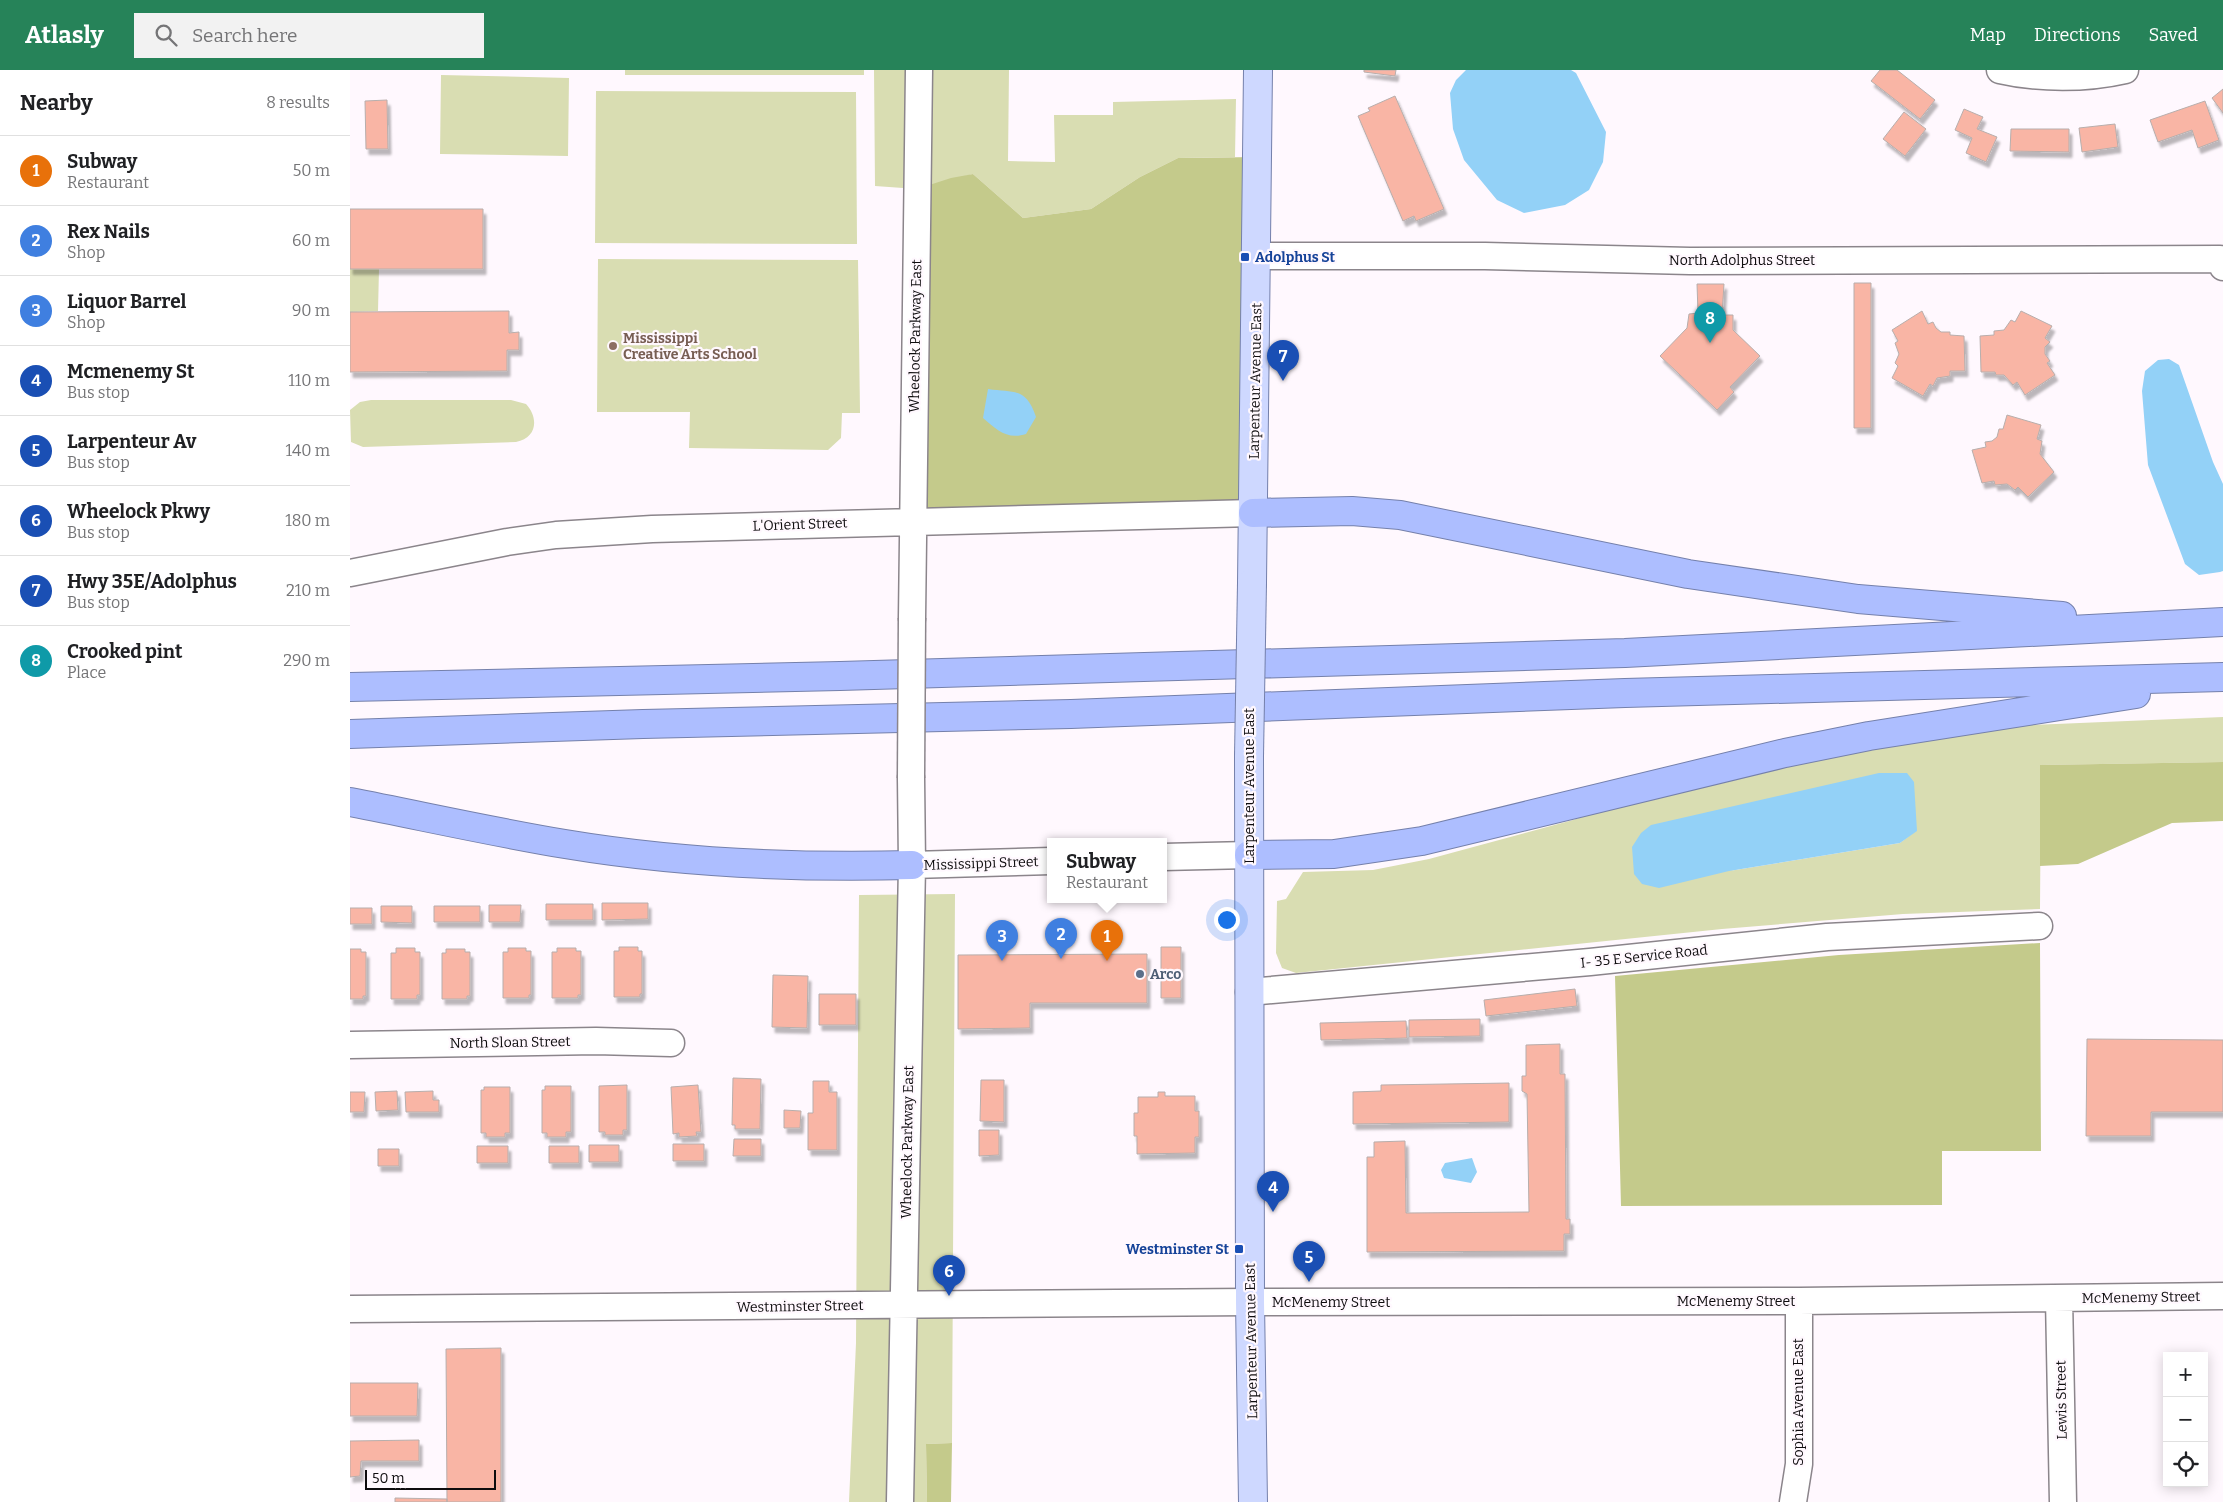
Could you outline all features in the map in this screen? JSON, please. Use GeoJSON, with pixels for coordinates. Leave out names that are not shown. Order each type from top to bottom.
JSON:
{"type":"FeatureCollection","features":[{"type":"Feature","properties":{"kind":"highway"},"geometry":{"type":"LineString","coordinates":[[1253,513],[1352,511],[1400,515],[1688,574],[1858,599],[2176,624]]}},
{"type":"Feature","properties":{"kind":"highway"},"geometry":{"type":"LineString","coordinates":[[350,687],[850,676],[1625,653],[2223,622]]}},
{"type":"Feature","properties":{"kind":"highway"},"geometry":{"type":"LineString","coordinates":[[350,734],[644,724],[1071,714],[1625,693],[2223,679]]}},
{"type":"Feature","properties":{"kind":"highway"},"geometry":{"type":"LineString","coordinates":[[1249,855],[1334,854],[1422,840],[1785,752],[2223,679]]}},
{"type":"Feature","properties":{"kind":"highway"},"geometry":{"type":"LineString","coordinates":[[350,802],[566,844],[670,857],[738,863],[912,865]]}},
{"type":"Feature","properties":{"kind":"main road","name":"Larpenteur Avenue East"},"geometry":{"type":"LineString","coordinates":[[1253,1502],[1250,1302],[1249,772],[1258,70]]}},
{"type":"Feature","properties":{"kind":"street","name":"Wheelock Parkway East"},"geometry":{"type":"LineString","coordinates":[[900,1502],[912,865],[912,610],[919,70]]}},
{"type":"Feature","properties":{"kind":"street"},"geometry":{"type":"LineString","coordinates":[[2000,70],[2043,76],[2085,75],[2124,70]]}},
{"type":"Feature","properties":{"kind":"street","name":"North Adolphus Street"},"geometry":{"type":"LineString","coordinates":[[1256,256],[1485,256],[1690,261],[2220,259],[2223,267]]}},
{"type":"Feature","properties":{"kind":"street","name":"L'Orient Street"},"geometry":{"type":"LineString","coordinates":[[350,573],[508,542],[556,535],[652,529],[1253,513]]}},
{"type":"Feature","properties":{"kind":"street"},"geometry":{"type":"LineString","coordinates":[[1167,858],[1249,855]]}},
{"type":"Feature","properties":{"kind":"street","name":"Mississippi Street"},"geometry":{"type":"LineString","coordinates":[[912,865],[1047,861]]}},
{"type":"Feature","properties":{"kind":"street","name":"I- 35 E Service Road"},"geometry":{"type":"LineString","coordinates":[[1249,992],[1590,962],[1827,937],[2039,926]]}},
{"type":"Feature","properties":{"kind":"street","name":"North Sloan Street"},"geometry":{"type":"LineString","coordinates":[[350,1045],[596,1041],[671,1043]]}},
{"type":"Feature","properties":{"kind":"street","name":"McMenemy Street"},"geometry":{"type":"LineString","coordinates":[[1250,1302],[1799,1301],[2223,1296]]}},
{"type":"Feature","properties":{"kind":"street","name":"Lewis Street"},"geometry":{"type":"LineString","coordinates":[[2059,1298],[2063,1502]]}},
{"type":"Feature","properties":{"kind":"street","name":"Sophia Avenue East"},"geometry":{"type":"LineString","coordinates":[[1793,1502],[1800,1464],[1799,1301]]}},
{"type":"Feature","properties":{"kind":"street","name":"Westminster Street"},"geometry":{"type":"LineString","coordinates":[[350,1309],[1250,1302]]}},
{"type":"Feature","properties":{"kind":"green space"},"geometry":{"type":"Polygon","coordinates":[[[625,70],[864,70],[864,75],[625,75],[625,70]]]}},
{"type":"Feature","properties":{"kind":"green space"},"geometry":{"type":"Polygon","coordinates":[[[874,70],[1009,70],[1008,161],[1055,162],[1054,115],[1113,115],[1113,102],[1236,99],[1235,157],[1178,158],[1140,177],[1091,209],[1023,218],[973,174],[917,189],[875,186],[874,70]]]}},
{"type":"Feature","properties":{"kind":"green space"},"geometry":{"type":"Polygon","coordinates":[[[441,75],[569,78],[568,156],[440,154],[441,75]]]}},
{"type":"Feature","properties":{"kind":"green space"},"geometry":{"type":"Polygon","coordinates":[[[596,91],[856,92],[857,244],[595,243],[596,91]]]}},
{"type":"Feature","properties":{"kind":"green space"},"geometry":{"type":"Polygon","coordinates":[[[1257,157],[1253,513],[913,521],[917,189],[951,178],[973,174],[1023,218],[1091,209],[1140,177],[1178,158],[1257,157]]]}},
{"type":"Feature","properties":{"kind":"green space"},"geometry":{"type":"Polygon","coordinates":[[[598,259],[858,260],[860,413],[842,413],[841,438],[828,450],[689,448],[690,412],[597,412],[598,259]]]}},
{"type":"Feature","properties":{"kind":"green space"},"geometry":{"type":"Polygon","coordinates":[[[350,269],[379,269],[378,311],[350,312],[350,269]]]}},
{"type":"Feature","properties":{"kind":"green space"},"geometry":{"type":"Polygon","coordinates":[[[371,400],[511,400],[526,404],[533,415],[534,427],[528,436],[516,442],[363,447],[351,442],[350,410],[360,402],[371,400]]]}},
{"type":"Feature","properties":{"kind":"green space"},"geometry":{"type":"Polygon","coordinates":[[[2223,717],[2223,762],[2041,765],[2040,909],[1903,914],[1722,929],[1296,973],[1282,968],[1276,953],[1277,901],[1286,899],[1303,872],[1373,870],[1429,859],[1573,820],[1645,795],[1755,769],[2005,726],[2223,717]],[[1917,830],[1729,871],[1900,843],[1917,830]]]}},
{"type":"Feature","properties":{"kind":"green space"},"geometry":{"type":"Polygon","coordinates":[[[2223,762],[2223,821],[2172,823],[2078,864],[2040,866],[2040,765],[2223,762]]]}},
{"type":"Feature","properties":{"kind":"green space"},"geometry":{"type":"Polygon","coordinates":[[[955,894],[952,1443],[926,1444],[927,1502],[849,1502],[856,1343],[859,895],[955,894]]]}},
{"type":"Feature","properties":{"kind":"green space"},"geometry":{"type":"Polygon","coordinates":[[[2040,943],[2041,1151],[1942,1151],[1942,1205],[1621,1206],[1615,976],[1839,955],[2040,943]]]}},
{"type":"Feature","properties":{"kind":"green space"},"geometry":{"type":"Polygon","coordinates":[[[952,1443],[951,1502],[927,1502],[926,1444],[952,1443]]]}},
{"type":"Feature","properties":{"kind":"water"},"geometry":{"type":"Polygon","coordinates":[[[1466,70],[1571,70],[1576,73],[1606,132],[1603,162],[1589,190],[1565,205],[1524,213],[1497,200],[1464,160],[1453,129],[1450,93],[1456,80],[1466,70]]]}},
{"type":"Feature","properties":{"kind":"water"},"geometry":{"type":"Polygon","coordinates":[[[2169,359],[2179,365],[2213,462],[2223,484],[2223,571],[2220,572],[2199,575],[2185,564],[2148,465],[2142,391],[2145,371],[2158,360],[2169,359]]]}},
{"type":"Feature","properties":{"kind":"water"},"geometry":{"type":"Polygon","coordinates":[[[988,389],[1018,393],[1028,401],[1036,417],[1026,434],[1019,436],[1008,435],[983,418],[988,389]]]}},
{"type":"Feature","properties":{"kind":"water"},"geometry":{"type":"Polygon","coordinates":[[[1879,773],[1907,773],[1914,782],[1917,831],[1900,843],[1729,871],[1659,888],[1642,884],[1634,874],[1632,847],[1641,833],[1651,825],[1879,773]]]}},
{"type":"Feature","properties":{"kind":"water"},"geometry":{"type":"Polygon","coordinates":[[[1472,1158],[1477,1172],[1471,1183],[1444,1178],[1441,1170],[1445,1163],[1472,1158]]]}},
{"type":"Feature","properties":{"kind":"building"},"geometry":{"type":"Polygon","coordinates":[[[1364,70],[1396,70],[1395,76],[1364,72],[1364,70]]]}},
{"type":"Feature","properties":{"kind":"building"},"geometry":{"type":"Polygon","coordinates":[[[1880,70],[1897,70],[1935,100],[1920,119],[1871,81],[1880,70]]]}},
{"type":"Feature","properties":{"kind":"building"},"geometry":{"type":"Polygon","coordinates":[[[2223,89],[2223,113],[2212,98],[2223,89]]]}},
{"type":"Feature","properties":{"kind":"building"},"geometry":{"type":"Polygon","coordinates":[[[1395,96],[1444,209],[1416,221],[1414,216],[1403,221],[1358,116],[1370,111],[1368,108],[1395,96]]]}},
{"type":"Feature","properties":{"kind":"building"},"geometry":{"type":"Polygon","coordinates":[[[387,100],[388,149],[366,149],[365,101],[387,100]]]}},
{"type":"Feature","properties":{"kind":"building"},"geometry":{"type":"Polygon","coordinates":[[[2205,101],[2219,140],[2198,148],[2192,130],[2158,142],[2150,120],[2205,101]]]}},
{"type":"Feature","properties":{"kind":"building"},"geometry":{"type":"Polygon","coordinates":[[[1964,109],[1983,117],[1977,129],[1997,137],[1986,162],[1966,153],[1972,138],[1955,130],[1964,109]]]}},
{"type":"Feature","properties":{"kind":"building"},"geometry":{"type":"Polygon","coordinates":[[[1904,112],[1926,129],[1905,156],[1883,139],[1904,112]]]}},
{"type":"Feature","properties":{"kind":"building"},"geometry":{"type":"Polygon","coordinates":[[[2115,124],[2118,147],[2082,152],[2079,128],[2115,124]]]}},
{"type":"Feature","properties":{"kind":"building"},"geometry":{"type":"Polygon","coordinates":[[[2011,129],[2069,129],[2069,152],[2010,151],[2011,129]]]}},
{"type":"Feature","properties":{"kind":"building"},"geometry":{"type":"Polygon","coordinates":[[[350,209],[483,209],[483,269],[350,269],[350,209]]]}},
{"type":"Feature","properties":{"kind":"building"},"geometry":{"type":"Polygon","coordinates":[[[1854,283],[1871,283],[1871,428],[1854,428],[1854,283]]]}},
{"type":"Feature","properties":{"kind":"building"},"geometry":{"type":"Polygon","coordinates":[[[1697,284],[1724,284],[1722,315],[1733,315],[1733,330],[1760,356],[1730,387],[1734,392],[1717,410],[1660,356],[1687,328],[1689,314],[1698,313],[1697,284]]]}},
{"type":"Feature","properties":{"kind":"building"},"geometry":{"type":"Polygon","coordinates":[[[509,311],[509,333],[519,332],[519,350],[507,350],[507,371],[350,372],[350,312],[509,311]]]}},
{"type":"Feature","properties":{"kind":"building"},"geometry":{"type":"Polygon","coordinates":[[[1922,311],[1928,324],[1933,322],[1941,332],[1950,332],[1950,335],[1964,336],[1965,371],[1950,371],[1950,376],[1937,378],[1933,386],[1930,384],[1923,396],[1892,378],[1898,366],[1895,363],[1899,354],[1895,343],[1898,341],[1892,330],[1922,311]]]}},
{"type":"Feature","properties":{"kind":"building"},"geometry":{"type":"Polygon","coordinates":[[[2021,311],[2052,326],[2045,338],[2050,342],[2045,347],[2045,354],[2050,361],[2047,363],[2055,375],[2025,395],[2017,382],[2013,385],[2004,375],[1996,375],[1995,372],[1981,372],[1980,336],[1994,335],[1994,331],[2004,330],[2011,320],[2015,322],[2021,311]]]}},
{"type":"Feature","properties":{"kind":"building"},"geometry":{"type":"Polygon","coordinates":[[[2007,415],[2041,425],[2037,439],[2042,441],[2040,454],[2054,472],[2028,497],[2018,487],[2015,490],[2007,484],[1995,485],[1994,481],[1982,483],[1972,450],[1986,447],[1985,442],[1992,441],[1997,437],[1999,429],[2003,429],[2007,415]]]}},
{"type":"Feature","properties":{"kind":"building"},"geometry":{"type":"Polygon","coordinates":[[[602,903],[648,903],[648,919],[602,920],[602,903]]]}},
{"type":"Feature","properties":{"kind":"building"},"geometry":{"type":"Polygon","coordinates":[[[546,904],[593,904],[593,920],[546,920],[546,904]]]}},
{"type":"Feature","properties":{"kind":"building"},"geometry":{"type":"Polygon","coordinates":[[[489,905],[521,905],[520,922],[489,922],[489,905]]]}},
{"type":"Feature","properties":{"kind":"building"},"geometry":{"type":"Polygon","coordinates":[[[381,906],[412,906],[412,923],[381,922],[381,906]]]}},
{"type":"Feature","properties":{"kind":"building"},"geometry":{"type":"Polygon","coordinates":[[[434,906],[480,906],[480,922],[434,922],[434,906]]]}},
{"type":"Feature","properties":{"kind":"building"},"geometry":{"type":"Polygon","coordinates":[[[350,908],[372,908],[372,924],[350,924],[350,908]]]}},
{"type":"Feature","properties":{"kind":"building"},"geometry":{"type":"Polygon","coordinates":[[[619,947],[638,947],[638,951],[642,951],[642,994],[640,994],[640,997],[614,997],[614,951],[619,951],[619,947]]]}},
{"type":"Feature","properties":{"kind":"building"},"geometry":{"type":"Polygon","coordinates":[[[1161,947],[1181,947],[1181,998],[1161,998],[1161,947]]]}},
{"type":"Feature","properties":{"kind":"building"},"geometry":{"type":"Polygon","coordinates":[[[396,948],[415,948],[415,952],[420,952],[420,995],[417,995],[417,999],[391,999],[391,953],[396,953],[396,948]]]}},
{"type":"Feature","properties":{"kind":"building"},"geometry":{"type":"Polygon","coordinates":[[[508,948],[526,948],[526,951],[531,951],[531,995],[529,995],[529,998],[503,998],[503,952],[508,952],[508,948]]]}},
{"type":"Feature","properties":{"kind":"building"},"geometry":{"type":"Polygon","coordinates":[[[557,948],[576,948],[576,951],[581,951],[581,995],[578,995],[578,998],[552,998],[552,952],[557,952],[557,948]]]}},
{"type":"Feature","properties":{"kind":"building"},"geometry":{"type":"Polygon","coordinates":[[[350,949],[361,949],[361,952],[366,952],[366,996],[363,996],[363,999],[350,999],[350,949]]]}},
{"type":"Feature","properties":{"kind":"building"},"geometry":{"type":"Polygon","coordinates":[[[446,949],[465,949],[465,952],[470,952],[470,996],[467,996],[467,999],[442,999],[442,953],[446,953],[446,949]]]}},
{"type":"Feature","properties":{"kind":"building"},"geometry":{"type":"Polygon","coordinates":[[[1147,954],[1147,1003],[1030,1003],[1030,1028],[958,1029],[958,955],[1147,954]]]}},
{"type":"Feature","properties":{"kind":"building"},"geometry":{"type":"Polygon","coordinates":[[[773,975],[808,976],[807,1028],[772,1027],[773,975]]]}},
{"type":"Feature","properties":{"kind":"building"},"geometry":{"type":"Polygon","coordinates":[[[1575,989],[1577,1006],[1486,1016],[1484,1000],[1575,989]]]}},
{"type":"Feature","properties":{"kind":"building"},"geometry":{"type":"Polygon","coordinates":[[[819,994],[856,994],[856,1025],[819,1025],[819,994]]]}},
{"type":"Feature","properties":{"kind":"building"},"geometry":{"type":"Polygon","coordinates":[[[1480,1019],[1480,1036],[1409,1037],[1409,1020],[1480,1019]]]}},
{"type":"Feature","properties":{"kind":"building"},"geometry":{"type":"Polygon","coordinates":[[[1406,1021],[1407,1038],[1321,1040],[1320,1023],[1406,1021]]]}},
{"type":"Feature","properties":{"kind":"building"},"geometry":{"type":"Polygon","coordinates":[[[2087,1039],[2223,1040],[2223,1112],[2151,1112],[2151,1136],[2086,1136],[2087,1039]]]}},
{"type":"Feature","properties":{"kind":"building"},"geometry":{"type":"Polygon","coordinates":[[[1560,1044],[1560,1074],[1565,1074],[1566,1219],[1570,1219],[1570,1234],[1564,1234],[1564,1251],[1367,1252],[1367,1157],[1374,1157],[1374,1142],[1405,1141],[1406,1213],[1529,1212],[1527,1094],[1522,1091],[1522,1076],[1526,1076],[1526,1045],[1560,1044]]]}},
{"type":"Feature","properties":{"kind":"building"},"geometry":{"type":"Polygon","coordinates":[[[733,1078],[761,1079],[760,1129],[735,1129],[735,1125],[732,1125],[733,1078]]]}},
{"type":"Feature","properties":{"kind":"building"},"geometry":{"type":"Polygon","coordinates":[[[981,1080],[1004,1080],[1004,1122],[980,1121],[981,1080]]]}},
{"type":"Feature","properties":{"kind":"building"},"geometry":{"type":"Polygon","coordinates":[[[813,1081],[829,1081],[829,1092],[837,1092],[837,1150],[808,1150],[808,1113],[813,1113],[813,1081]]]}},
{"type":"Feature","properties":{"kind":"building"},"geometry":{"type":"Polygon","coordinates":[[[1509,1083],[1509,1122],[1353,1124],[1353,1092],[1381,1091],[1381,1085],[1509,1083]]]}},
{"type":"Feature","properties":{"kind":"building"},"geometry":{"type":"Polygon","coordinates":[[[627,1085],[627,1130],[623,1130],[623,1135],[605,1135],[605,1132],[599,1132],[599,1086],[627,1085]]]}},
{"type":"Feature","properties":{"kind":"building"},"geometry":{"type":"Polygon","coordinates":[[[698,1085],[701,1132],[696,1132],[697,1136],[679,1137],[679,1133],[673,1134],[671,1087],[698,1085]]]}},
{"type":"Feature","properties":{"kind":"building"},"geometry":{"type":"Polygon","coordinates":[[[545,1086],[571,1086],[571,1132],[566,1132],[566,1137],[547,1137],[547,1133],[542,1133],[542,1090],[545,1090],[545,1086]]]}},
{"type":"Feature","properties":{"kind":"building"},"geometry":{"type":"Polygon","coordinates":[[[484,1087],[510,1087],[510,1133],[505,1133],[505,1137],[486,1137],[486,1133],[481,1133],[481,1090],[484,1090],[484,1087]]]}},
{"type":"Feature","properties":{"kind":"building"},"geometry":{"type":"Polygon","coordinates":[[[397,1091],[398,1110],[376,1111],[375,1092],[397,1091]]]}},
{"type":"Feature","properties":{"kind":"building"},"geometry":{"type":"Polygon","coordinates":[[[433,1091],[433,1100],[439,1100],[439,1112],[406,1112],[405,1092],[433,1091]]]}},
{"type":"Feature","properties":{"kind":"building"},"geometry":{"type":"Polygon","coordinates":[[[350,1092],[365,1092],[364,1112],[350,1112],[350,1092]]]}},
{"type":"Feature","properties":{"kind":"building"},"geometry":{"type":"Polygon","coordinates":[[[1158,1092],[1165,1092],[1165,1096],[1195,1096],[1195,1111],[1199,1111],[1199,1137],[1195,1137],[1195,1153],[1137,1154],[1137,1136],[1134,1136],[1134,1113],[1138,1113],[1138,1097],[1158,1097],[1158,1092]]]}},
{"type":"Feature","properties":{"kind":"building"},"geometry":{"type":"Polygon","coordinates":[[[784,1110],[801,1111],[800,1128],[784,1128],[784,1110]]]}},
{"type":"Feature","properties":{"kind":"building"},"geometry":{"type":"Polygon","coordinates":[[[979,1130],[999,1130],[999,1155],[979,1156],[979,1130]]]}},
{"type":"Feature","properties":{"kind":"building"},"geometry":{"type":"Polygon","coordinates":[[[734,1139],[761,1139],[761,1156],[733,1156],[734,1139]]]}},
{"type":"Feature","properties":{"kind":"building"},"geometry":{"type":"Polygon","coordinates":[[[673,1144],[704,1144],[704,1161],[673,1161],[673,1144]]]}},
{"type":"Feature","properties":{"kind":"building"},"geometry":{"type":"Polygon","coordinates":[[[589,1145],[619,1145],[619,1162],[589,1162],[589,1145]]]}},
{"type":"Feature","properties":{"kind":"building"},"geometry":{"type":"Polygon","coordinates":[[[477,1146],[508,1146],[508,1163],[477,1163],[477,1146]]]}},
{"type":"Feature","properties":{"kind":"building"},"geometry":{"type":"Polygon","coordinates":[[[549,1146],[579,1146],[579,1163],[549,1163],[549,1146]]]}},
{"type":"Feature","properties":{"kind":"building"},"geometry":{"type":"Polygon","coordinates":[[[378,1149],[399,1149],[399,1166],[378,1166],[378,1149]]]}},
{"type":"Feature","properties":{"kind":"building"},"geometry":{"type":"Polygon","coordinates":[[[501,1348],[501,1502],[447,1502],[446,1349],[501,1348]]]}},
{"type":"Feature","properties":{"kind":"building"},"geometry":{"type":"Polygon","coordinates":[[[350,1383],[418,1383],[417,1416],[350,1416],[350,1383]]]}},
{"type":"Feature","properties":{"kind":"building"},"geometry":{"type":"Polygon","coordinates":[[[419,1440],[419,1461],[361,1461],[360,1476],[350,1477],[350,1441],[419,1440]]]}},
{"type":"Feature","properties":{"kind":"building"},"geometry":{"type":"Polygon","coordinates":[[[395,1498],[447,1499],[447,1502],[395,1502],[395,1498]]]}},
{"type":"Feature","properties":{"kind":"place","name":"Adolphus St"},"geometry":{"type":"Point","coordinates":[1245,257]}},
{"type":"Feature","properties":{"kind":"place","name":"Crooked pint"},"geometry":{"type":"Point","coordinates":[1710,343]}},
{"type":"Feature","properties":{"kind":"place","name":"Mississippi Creative Arts School"},"geometry":{"type":"Point","coordinates":[613,346]}},
{"type":"Feature","properties":{"kind":"place","name":"Hwy 35E/Adolphus"},"geometry":{"type":"Point","coordinates":[1283,381]}},
{"type":"Feature","properties":{"kind":"place","name":"Rex Nails"},"geometry":{"type":"Point","coordinates":[1061,959]}},
{"type":"Feature","properties":{"kind":"place","name":"Liquor Barrel"},"geometry":{"type":"Point","coordinates":[1002,961]}},
{"type":"Feature","properties":{"kind":"place","name":"Subway"},"geometry":{"type":"Point","coordinates":[1107,961]}},
{"type":"Feature","properties":{"kind":"place","name":"Arco"},"geometry":{"type":"Point","coordinates":[1140,974]}},
{"type":"Feature","properties":{"kind":"place","name":"Mcmenemy St"},"geometry":{"type":"Point","coordinates":[1273,1212]}},
{"type":"Feature","properties":{"kind":"place","name":"Westminster St"},"geometry":{"type":"Point","coordinates":[1239,1249]}},
{"type":"Feature","properties":{"kind":"place","name":"Larpenteur Av"},"geometry":{"type":"Point","coordinates":[1309,1282]}},
{"type":"Feature","properties":{"kind":"place","name":"Wheelock Pkwy"},"geometry":{"type":"Point","coordinates":[949,1296]}}]}
